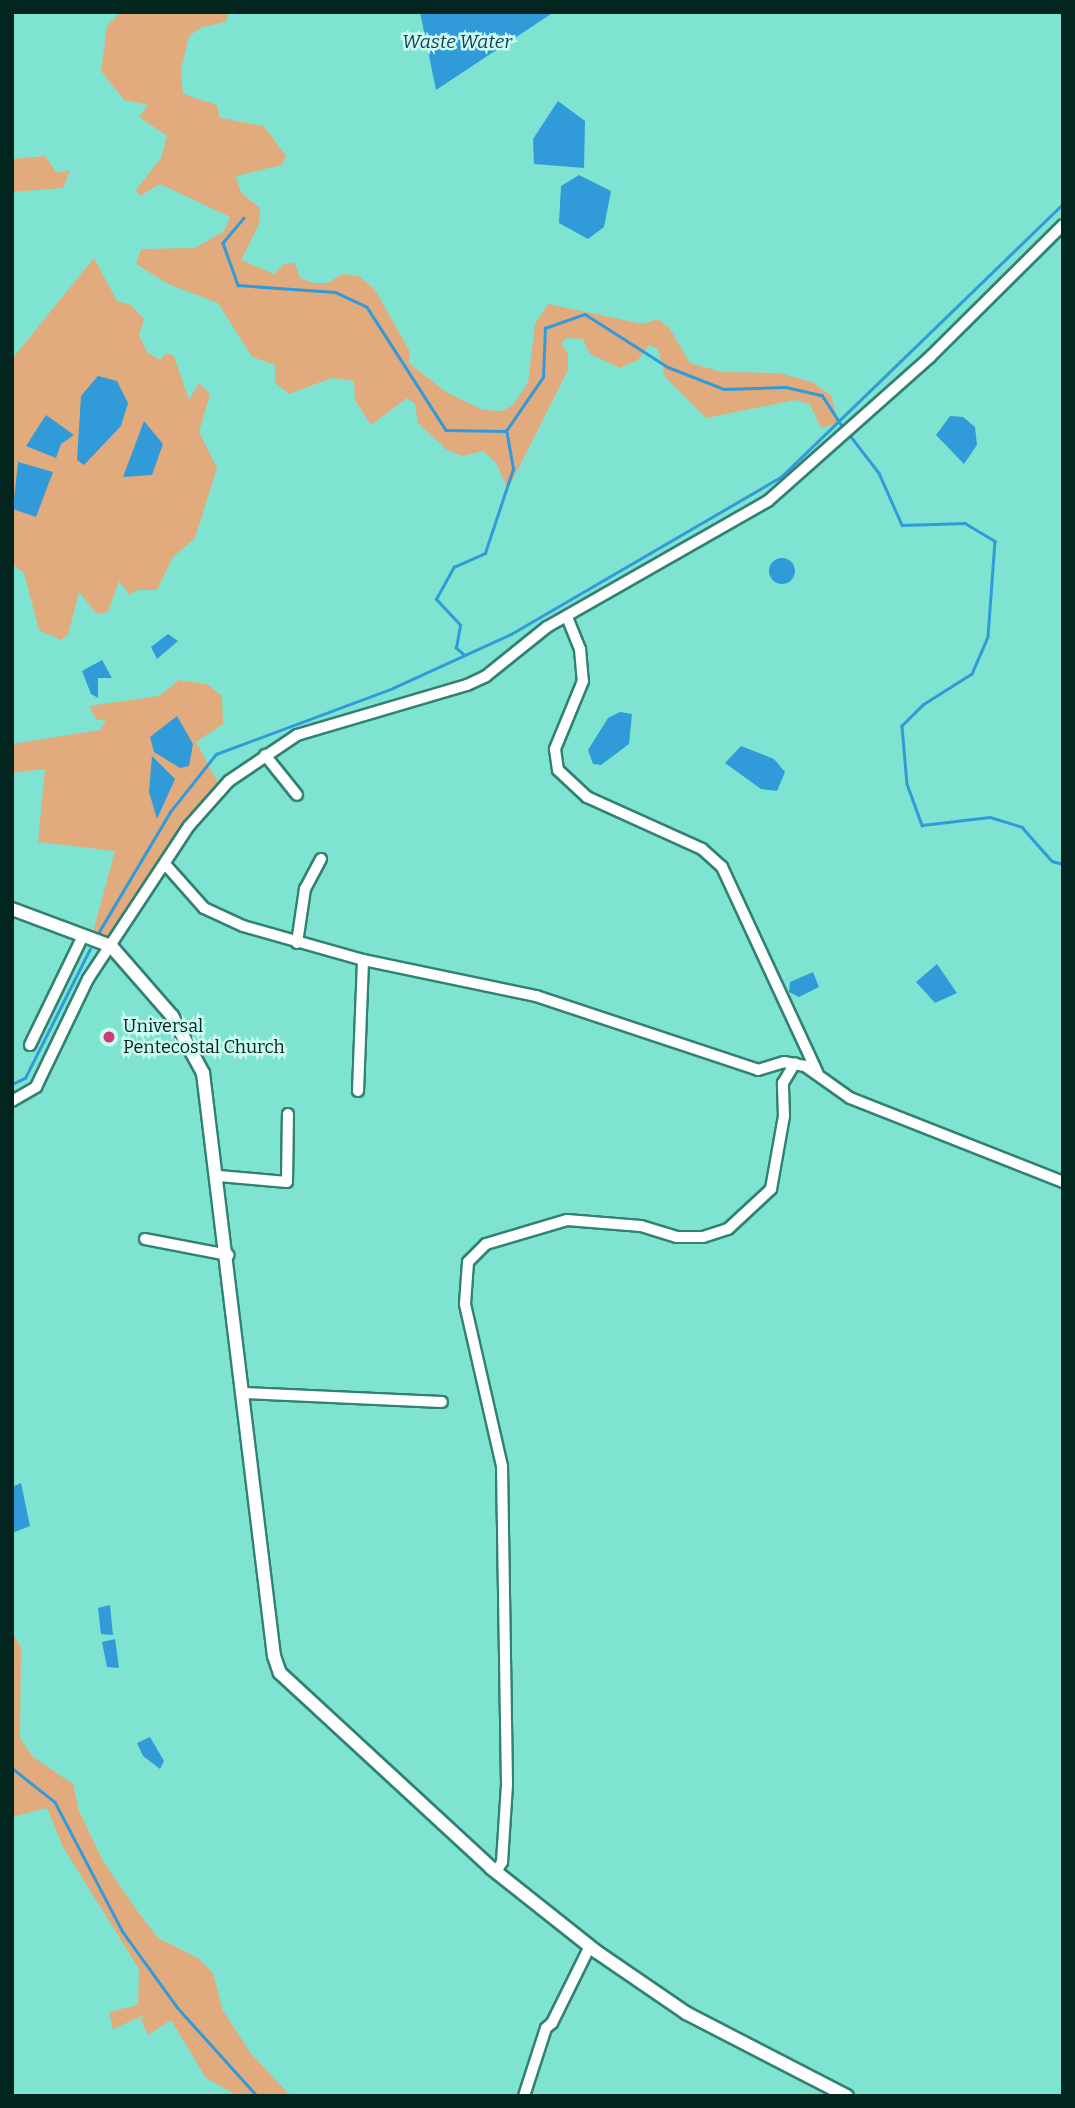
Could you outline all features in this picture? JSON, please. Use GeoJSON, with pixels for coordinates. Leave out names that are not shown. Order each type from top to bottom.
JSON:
{"type":"FeatureCollection","features":[{"type":"Feature","properties":{"kind":"street"},"geometry":{"type":"LineString","coordinates":[[12,1101],[29,1093],[46,1073],[85,986],[209,800],[265,755],[297,735],[467,685],[566,617],[785,490],[930,357],[1063,225]]}},
{"type":"Feature","properties":{"kind":"street"},"geometry":{"type":"LineString","coordinates":[[566,617],[580,649],[583,681],[555,749],[558,770],[587,797],[702,849],[722,867],[817,1073]]}},
{"type":"Feature","properties":{"kind":"street"},"geometry":{"type":"LineString","coordinates":[[265,755],[297,795]]}},
{"type":"Feature","properties":{"kind":"street"},"geometry":{"type":"LineString","coordinates":[[297,943],[305,889],[321,859]]}},
{"type":"Feature","properties":{"kind":"street"},"geometry":{"type":"LineString","coordinates":[[165,864],[216,915],[297,943],[362,960],[536,996],[758,1070],[794,1063],[817,1073],[850,1098],[1063,1182]]}},
{"type":"Feature","properties":{"kind":"street"},"geometry":{"type":"LineString","coordinates":[[12,909],[111,946],[145,981],[195,1053],[210,1102],[274,1656],[280,1673],[496,1872],[590,1946],[686,2013],[847,2096]]}},
{"type":"Feature","properties":{"kind":"street"},"geometry":{"type":"LineString","coordinates":[[30,1045],[83,936]]}},
{"type":"Feature","properties":{"kind":"street"},"geometry":{"type":"LineString","coordinates":[[358,1091],[362,960]]}},
{"type":"Feature","properties":{"kind":"street"},"geometry":{"type":"LineString","coordinates":[[496,1872],[503,1858],[507,1772],[500,1556],[502,1466],[465,1304],[468,1262],[486,1244],[567,1220],[641,1226],[677,1237],[703,1237],[728,1229],[771,1189],[785,1116],[782,1085],[794,1063]]}},
{"type":"Feature","properties":{"kind":"street"},"geometry":{"type":"LineString","coordinates":[[219,1176],[287,1182],[288,1115]]}},
{"type":"Feature","properties":{"kind":"street"},"geometry":{"type":"LineString","coordinates":[[145,1239],[228,1255]]}},
{"type":"Feature","properties":{"kind":"street"},"geometry":{"type":"LineString","coordinates":[[244,1393],[442,1402]]}},
{"type":"Feature","properties":{"kind":"street"},"geometry":{"type":"LineString","coordinates":[[524,2096],[546,2028],[552,2023],[590,1946]]}},
{"type":"Feature","properties":{"kind":"shaded area"},"geometry":{"type":"Polygon","coordinates":[[[121,12],[228,12],[226,22],[202,27],[189,36],[181,70],[183,94],[217,105],[220,118],[264,126],[286,156],[282,165],[236,176],[241,193],[260,208],[259,224],[241,260],[274,274],[284,264],[295,263],[300,278],[313,283],[327,283],[343,274],[359,276],[375,290],[409,350],[409,363],[446,392],[483,410],[502,411],[512,406],[528,383],[535,324],[548,304],[643,324],[658,319],[670,329],[690,363],[722,372],[779,373],[812,382],[831,395],[838,423],[821,428],[810,404],[795,400],[706,418],[665,377],[658,349],[649,345],[638,360],[620,368],[590,354],[583,339],[567,338],[561,343],[568,353],[568,370],[508,489],[496,463],[483,451],[462,456],[447,450],[418,423],[415,404],[407,398],[371,425],[355,400],[354,381],[332,378],[289,394],[275,383],[275,365],[252,357],[218,303],[168,284],[136,264],[141,249],[195,248],[224,231],[230,217],[160,184],[140,196],[136,190],[161,158],[167,136],[139,117],[148,105],[124,100],[101,71],[107,26],[121,12]]]}},
{"type":"Feature","properties":{"kind":"shaded area"},"geometry":{"type":"Polygon","coordinates":[[[45,156],[57,173],[70,170],[63,188],[12,192],[12,159],[45,156]]]}},
{"type":"Feature","properties":{"kind":"shaded area"},"geometry":{"type":"Polygon","coordinates":[[[94,258],[117,301],[131,305],[144,319],[139,335],[147,352],[160,360],[166,353],[174,356],[189,400],[199,383],[210,394],[199,432],[217,468],[195,538],[173,557],[157,590],[137,590],[130,595],[119,581],[108,612],[97,614],[79,592],[68,635],[61,640],[39,630],[24,573],[12,564],[12,359],[94,258]]]}},
{"type":"Feature","properties":{"kind":"shaded area"},"geometry":{"type":"Polygon","coordinates":[[[179,680],[207,684],[222,696],[223,724],[196,742],[218,783],[111,946],[91,939],[115,851],[38,842],[45,769],[12,773],[12,744],[100,730],[106,721],[96,719],[89,706],[159,696],[179,680]]]}},
{"type":"Feature","properties":{"kind":"shaded area"},"geometry":{"type":"Polygon","coordinates":[[[12,1632],[21,1647],[20,1738],[33,1757],[73,1784],[79,1811],[103,1861],[138,1912],[158,1938],[198,1958],[213,1973],[223,2011],[252,2055],[291,2096],[238,2096],[206,2078],[171,2020],[148,2035],[141,2019],[147,2014],[113,2029],[109,2012],[138,2005],[139,1969],[63,1847],[47,1808],[12,1817],[12,1632]]]}},
{"type":"Feature","properties":{"kind":"water","name":"Waste Water"},"geometry":{"type":"Polygon","coordinates":[[[420,12],[554,12],[436,90],[420,12]]]}},
{"type":"Feature","properties":{"kind":"water"},"geometry":{"type":"Polygon","coordinates":[[[558,101],[585,121],[584,168],[534,164],[533,139],[558,101]]]}},
{"type":"Feature","properties":{"kind":"water"},"geometry":{"type":"Polygon","coordinates":[[[579,175],[611,191],[604,227],[588,239],[559,223],[561,186],[579,175]]]}},
{"type":"Feature","properties":{"kind":"water"},"geometry":{"type":"Polygon","coordinates":[[[98,376],[117,381],[128,403],[121,426],[84,465],[77,460],[81,396],[98,376]]]}},
{"type":"Feature","properties":{"kind":"water"},"geometry":{"type":"Polygon","coordinates":[[[46,415],[74,435],[61,444],[56,458],[26,446],[46,415]]]}},
{"type":"Feature","properties":{"kind":"water"},"geometry":{"type":"Polygon","coordinates":[[[950,416],[963,417],[975,427],[977,445],[964,464],[936,435],[950,416]]]}},
{"type":"Feature","properties":{"kind":"water"},"geometry":{"type":"Polygon","coordinates":[[[144,421],[163,444],[152,475],[123,477],[144,421]]]}},
{"type":"Feature","properties":{"kind":"water"},"geometry":{"type":"Polygon","coordinates":[[[18,462],[53,472],[36,517],[13,509],[18,462]]]}},
{"type":"Feature","properties":{"kind":"water"},"geometry":{"type":"Polygon","coordinates":[[[782,558],[791,562],[795,571],[791,580],[782,584],[773,580],[769,571],[773,562],[782,558]]]}},
{"type":"Feature","properties":{"kind":"water"},"geometry":{"type":"Polygon","coordinates":[[[168,634],[178,641],[157,659],[151,647],[168,634]]]}},
{"type":"Feature","properties":{"kind":"water"},"geometry":{"type":"Polygon","coordinates":[[[102,660],[112,678],[98,678],[98,698],[91,694],[82,671],[102,660]]]}},
{"type":"Feature","properties":{"kind":"water"},"geometry":{"type":"Polygon","coordinates":[[[620,712],[632,714],[629,744],[601,765],[593,764],[588,750],[608,718],[620,712]]]}},
{"type":"Feature","properties":{"kind":"water"},"geometry":{"type":"Polygon","coordinates":[[[177,716],[193,744],[189,766],[180,768],[154,752],[150,737],[177,716]]]}},
{"type":"Feature","properties":{"kind":"water"},"geometry":{"type":"Polygon","coordinates":[[[741,746],[774,759],[785,772],[777,791],[761,789],[725,763],[741,746]]]}},
{"type":"Feature","properties":{"kind":"water"},"geometry":{"type":"Polygon","coordinates":[[[152,756],[175,779],[157,819],[149,792],[152,756]]]}},
{"type":"Feature","properties":{"kind":"water"},"geometry":{"type":"Polygon","coordinates":[[[937,964],[957,993],[935,1003],[916,982],[937,964]]]}},
{"type":"Feature","properties":{"kind":"water"},"geometry":{"type":"Polygon","coordinates":[[[813,972],[819,987],[799,997],[789,992],[790,982],[813,972]]]}},
{"type":"Feature","properties":{"kind":"water"},"geometry":{"type":"Polygon","coordinates":[[[21,1483],[30,1526],[12,1533],[12,1487],[21,1483]]]}},
{"type":"Feature","properties":{"kind":"water"},"geometry":{"type":"Polygon","coordinates":[[[110,1605],[113,1635],[101,1634],[98,1608],[110,1605]]]}},
{"type":"Feature","properties":{"kind":"water"},"geometry":{"type":"Polygon","coordinates":[[[115,1639],[119,1668],[107,1667],[102,1642],[115,1639]]]}},
{"type":"Feature","properties":{"kind":"water"},"geometry":{"type":"Polygon","coordinates":[[[150,1737],[164,1761],[160,1769],[143,1756],[137,1743],[150,1737]]]}},
{"type":"Feature","properties":{"kind":"waterway"},"geometry":{"type":"LineString","coordinates":[[97,935],[170,812],[216,754],[393,688],[511,634],[781,477],[1063,204]]}},
{"type":"Feature","properties":{"kind":"waterway"},"geometry":{"type":"LineString","coordinates":[[244,218],[223,243],[238,285],[335,292],[367,307],[446,430],[506,431],[543,377],[545,328],[585,314],[668,367],[724,389],[786,387],[822,395],[842,426]]}},
{"type":"Feature","properties":{"kind":"waterway"},"geometry":{"type":"LineString","coordinates":[[464,655],[456,648],[460,625],[436,599],[454,567],[485,553],[513,469],[506,431]]}},
{"type":"Feature","properties":{"kind":"waterway"},"geometry":{"type":"LineString","coordinates":[[849,434],[879,473],[902,525],[965,523],[995,541],[988,637],[972,674],[923,705],[902,726],[907,784],[922,825],[990,817],[1022,827],[1052,861],[1063,864]]}},
{"type":"Feature","properties":{"kind":"waterway"},"geometry":{"type":"LineString","coordinates":[[12,1084],[25,1078],[90,949]]}},
{"type":"Feature","properties":{"kind":"waterway"},"geometry":{"type":"LineString","coordinates":[[12,1768],[55,1802],[123,1932],[177,2007],[257,2096]]}},
{"type":"Feature","properties":{"kind":"place","name":"Universal Pentecostal Church"},"geometry":{"type":"Point","coordinates":[109,1037]}}]}
